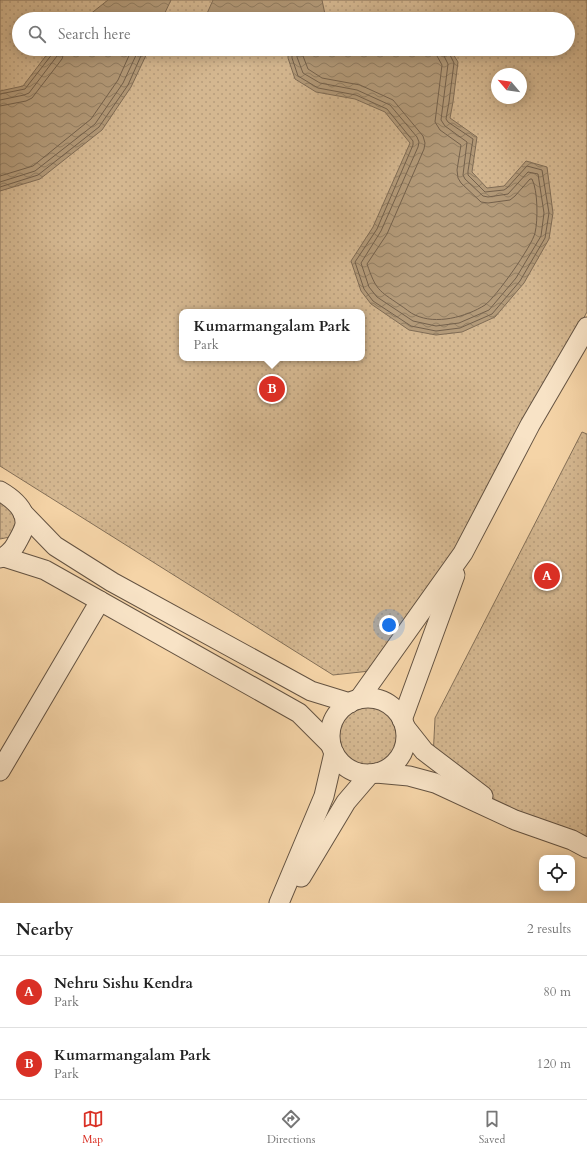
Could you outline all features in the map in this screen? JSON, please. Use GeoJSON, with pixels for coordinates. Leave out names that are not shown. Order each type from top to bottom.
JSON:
{"type":"FeatureCollection","features":[{"type":"Feature","properties":{"kind":"street"},"geometry":{"type":"LineString","coordinates":[[285,903],[346,802],[373,774],[387,769],[396,761],[403,751],[406,739],[404,723],[463,553],[530,425],[587,327]]}},
{"type":"Feature","properties":{"kind":"street"},"geometry":{"type":"LineString","coordinates":[[0,491],[15,502],[23,514],[55,546],[112,582],[312,691],[354,701],[369,698],[389,704],[397,711],[424,751],[515,820]]}},
{"type":"Feature","properties":{"kind":"street"},"geometry":{"type":"LineString","coordinates":[[2,557],[14,547],[21,535],[25,525],[23,514]]}},
{"type":"Feature","properties":{"kind":"street"},"geometry":{"type":"LineString","coordinates":[[279,903],[324,796],[332,749],[330,733],[333,721],[340,710],[354,701],[463,553]]}},
{"type":"Feature","properties":{"kind":"street"},"geometry":{"type":"LineString","coordinates":[[2,557],[45,570],[299,713],[332,749],[340,762],[349,769],[359,773],[409,776],[436,782],[515,820],[572,840],[587,848]]}},
{"type":"Feature","properties":{"kind":"street"},"geometry":{"type":"LineString","coordinates":[[0,771],[100,601]]}},
{"type":"Feature","properties":{"kind":"shaded area"},"geometry":{"type":"Polygon","coordinates":[[[0,0],[587,0],[587,312],[441,576],[370,671],[333,675],[0,466],[0,0]]]}},
{"type":"Feature","properties":{"kind":"shaded area"},"geometry":{"type":"Polygon","coordinates":[[[582,432],[587,434],[587,849],[515,820],[433,758],[435,718],[582,432]]]}},
{"type":"Feature","properties":{"kind":"shaded area"},"geometry":{"type":"Polygon","coordinates":[[[0,484],[25,504],[15,536],[0,539],[0,484]]]}},
{"type":"Feature","properties":{"kind":"shaded area"},"geometry":{"type":"Polygon","coordinates":[[[368,702],[381,704],[392,712],[400,723],[402,736],[400,749],[392,760],[381,768],[368,770],[355,768],[344,760],[336,749],[334,736],[336,723],[344,712],[355,704],[368,702]]]}},
{"type":"Feature","properties":{"kind":"water"},"geometry":{"type":"Polygon","coordinates":[[[108,0],[171,0],[165,12],[93,12],[108,0]]]}},
{"type":"Feature","properties":{"kind":"water"},"geometry":{"type":"Polygon","coordinates":[[[213,0],[322,0],[325,12],[208,12],[213,0]]]}},
{"type":"Feature","properties":{"kind":"water"},"geometry":{"type":"Polygon","coordinates":[[[46,56],[146,56],[131,87],[102,130],[40,179],[0,191],[0,91],[23,86],[46,56]]]}},
{"type":"Feature","properties":{"kind":"water"},"geometry":{"type":"Polygon","coordinates":[[[288,56],[454,56],[458,62],[450,118],[477,137],[472,172],[487,188],[504,186],[526,161],[547,167],[553,213],[549,239],[524,283],[495,317],[462,332],[436,335],[409,330],[371,304],[361,291],[351,261],[373,227],[410,143],[385,112],[355,99],[316,92],[295,79],[288,56]]]}},
{"type":"Feature","properties":{"kind":"place","name":"Kumarmangalam Park"},"geometry":{"type":"Point","coordinates":[272,389]}},
{"type":"Feature","properties":{"kind":"place","name":"Nehru Sishu Kendra"},"geometry":{"type":"Point","coordinates":[547,576]}}]}
